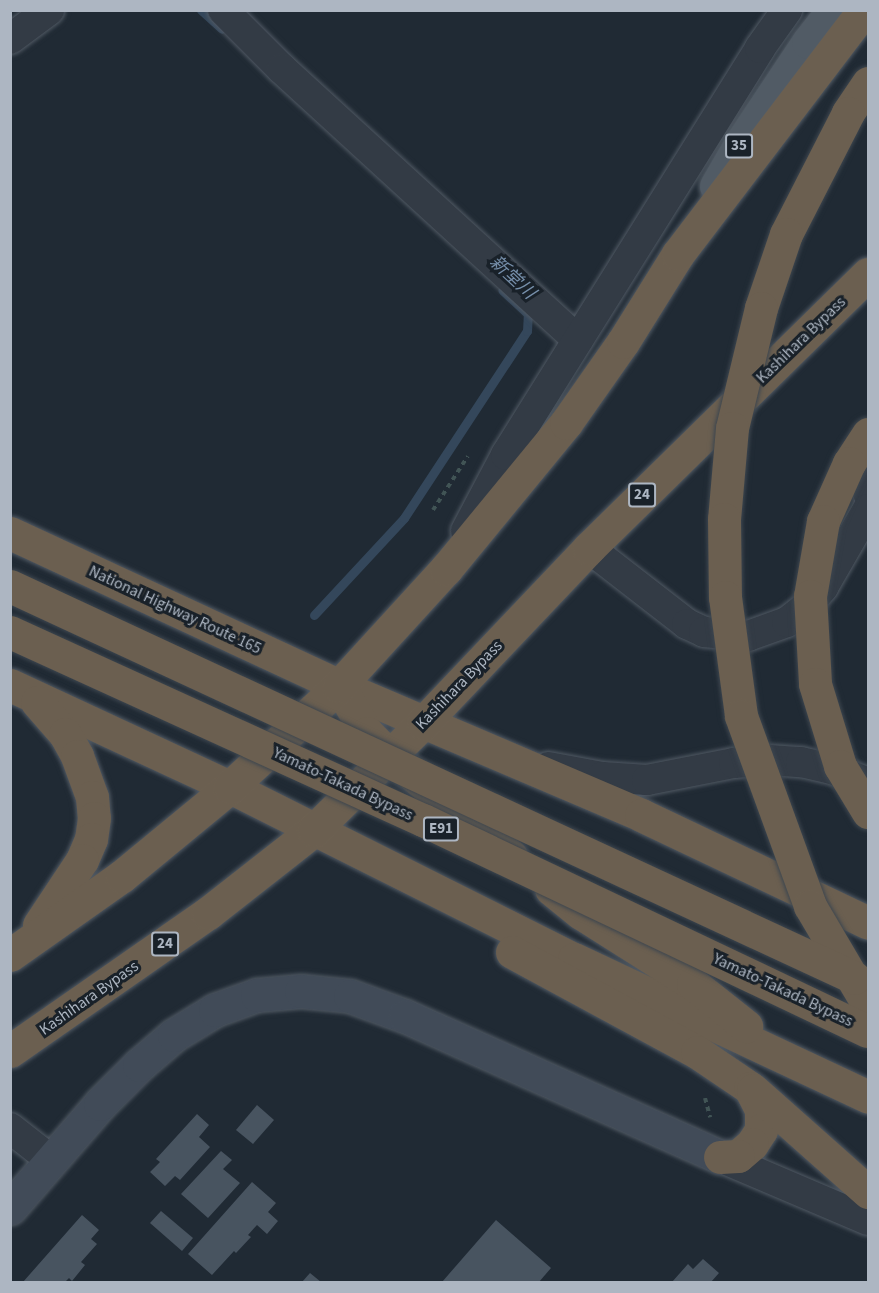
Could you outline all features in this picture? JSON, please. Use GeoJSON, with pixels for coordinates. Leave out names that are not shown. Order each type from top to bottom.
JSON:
{"type":"FeatureCollection","features":[{"type":"Feature","properties":{"kind":"highway"},"geometry":{"type":"LineString","coordinates":[[19,948],[122,876],[230,787],[339,686],[446,569],[566,423],[623,342],[678,254],[754,157],[817,49],[864,10]]}},
{"type":"Feature","properties":{"kind":"highway"},"geometry":{"type":"LineString","coordinates":[[868,83],[848,113],[786,234],[761,309],[732,428],[724,542],[725,597],[741,716],[810,906],[868,1005]]}},
{"type":"Feature","properties":{"kind":"highway","name":"Kashihara Bypass"},"geometry":{"type":"LineString","coordinates":[[10,1051],[208,913],[314,830],[423,723],[589,548],[868,274]]}},
{"type":"Feature","properties":{"kind":"highway"},"geometry":{"type":"LineString","coordinates":[[868,434],[849,463],[823,521],[810,596],[815,684],[840,766],[868,812]]}},
{"type":"Feature","properties":{"kind":"highway","name":"National Highway Route 165"},"geometry":{"type":"LineString","coordinates":[[10,533],[339,686],[641,815],[868,923]]}},
{"type":"Feature","properties":{"kind":"highway","name":"E91"},"geometry":{"type":"LineString","coordinates":[[10,586],[868,985]]}},
{"type":"Feature","properties":{"kind":"highway","name":"Yamato-Takada Bypass"},"geometry":{"type":"LineString","coordinates":[[10,632],[423,820],[868,1031]]}},
{"type":"Feature","properties":{"kind":"highway"},"geometry":{"type":"LineString","coordinates":[[339,686],[368,733],[390,756],[581,913],[693,984],[784,1058]]}},
{"type":"Feature","properties":{"kind":"highway"},"geometry":{"type":"LineString","coordinates":[[20,689],[230,787],[574,959],[868,1097]]}},
{"type":"Feature","properties":{"kind":"highway"},"geometry":{"type":"LineString","coordinates":[[19,948],[82,860],[91,839],[94,818],[92,797],[77,756],[65,734],[20,689]]}},
{"type":"Feature","properties":{"kind":"highway"},"geometry":{"type":"LineString","coordinates":[[314,830],[435,911],[697,1052],[750,1088],[868,1192]]}},
{"type":"Feature","properties":{"kind":"highway"},"geometry":{"type":"LineString","coordinates":[[720,1158],[738,1155],[752,1144],[761,1130],[762,1110],[750,1088]]}},
{"type":"Feature","properties":{"kind":"main road"},"geometry":{"type":"LineString","coordinates":[[817,49],[833,10]]}},
{"type":"Feature","properties":{"kind":"street"},"geometry":{"type":"LineString","coordinates":[[10,39],[49,10]]}},
{"type":"Feature","properties":{"kind":"street"},"geometry":{"type":"LineString","coordinates":[[223,10],[282,69],[578,340]]}},
{"type":"Feature","properties":{"kind":"street"},"geometry":{"type":"LineString","coordinates":[[446,569],[506,455],[760,48],[787,10]]}},
{"type":"Feature","properties":{"kind":"street"},"geometry":{"type":"LineString","coordinates":[[868,476],[868,493]]}},
{"type":"Feature","properties":{"kind":"street"},"geometry":{"type":"LineString","coordinates":[[589,548],[687,624],[704,632],[747,636],[787,622],[805,608],[823,587],[868,509]]}},
{"type":"Feature","properties":{"kind":"street"},"geometry":{"type":"LineString","coordinates":[[516,760],[627,780],[669,777],[734,763],[769,760],[801,762],[832,769],[868,783]]}},
{"type":"Feature","properties":{"kind":"street"},"geometry":{"type":"LineString","coordinates":[[10,1208],[100,1104],[139,1065],[174,1035],[215,1010],[257,995],[301,991],[350,996],[405,1016],[720,1158],[868,1220]]}},
{"type":"Feature","properties":{"kind":"street"},"geometry":{"type":"LineString","coordinates":[[10,1128],[51,1160]]}},
{"type":"Feature","properties":{"kind":"building"},"geometry":{"type":"Polygon","coordinates":[[[257,1105],[274,1120],[253,1144],[236,1130],[257,1105]]]}},
{"type":"Feature","properties":{"kind":"building"},"geometry":{"type":"Polygon","coordinates":[[[197,1114],[209,1125],[199,1137],[210,1147],[180,1180],[175,1176],[165,1186],[150,1172],[160,1162],[156,1159],[197,1114]]]}},
{"type":"Feature","properties":{"kind":"building"},"geometry":{"type":"Polygon","coordinates":[[[221,1151],[232,1160],[223,1169],[240,1183],[208,1218],[181,1194],[221,1151]]]}},
{"type":"Feature","properties":{"kind":"building"},"geometry":{"type":"Polygon","coordinates":[[[252,1182],[276,1203],[268,1212],[278,1221],[267,1234],[257,1225],[248,1235],[251,1237],[236,1253],[234,1251],[212,1275],[188,1254],[252,1182]]]}},
{"type":"Feature","properties":{"kind":"building"},"geometry":{"type":"Polygon","coordinates":[[[161,1211],[193,1238],[182,1251],[150,1223],[161,1211]]]}},
{"type":"Feature","properties":{"kind":"building"},"geometry":{"type":"Polygon","coordinates":[[[82,1215],[99,1230],[91,1239],[97,1244],[81,1262],[85,1265],[72,1281],[69,1278],[65,1282],[23,1282],[82,1215]]]}},
{"type":"Feature","properties":{"kind":"building"},"geometry":{"type":"Polygon","coordinates":[[[496,1220],[551,1268],[539,1282],[442,1282],[496,1220]]]}},
{"type":"Feature","properties":{"kind":"building"},"geometry":{"type":"Polygon","coordinates":[[[703,1259],[719,1273],[711,1282],[672,1282],[688,1264],[693,1269],[703,1259]]]}},
{"type":"Feature","properties":{"kind":"building"},"geometry":{"type":"Polygon","coordinates":[[[310,1273],[321,1282],[302,1282],[310,1273]]]}},
{"type":"Feature","properties":{"kind":"waterway","name":"新堂川"},"geometry":{"type":"LineString","coordinates":[[201,10],[222,29]]}},
{"type":"Feature","properties":{"kind":"waterway","name":"新堂川"},"geometry":{"type":"LineString","coordinates":[[314,615],[404,518],[527,331],[528,314],[502,290]]}}]}
